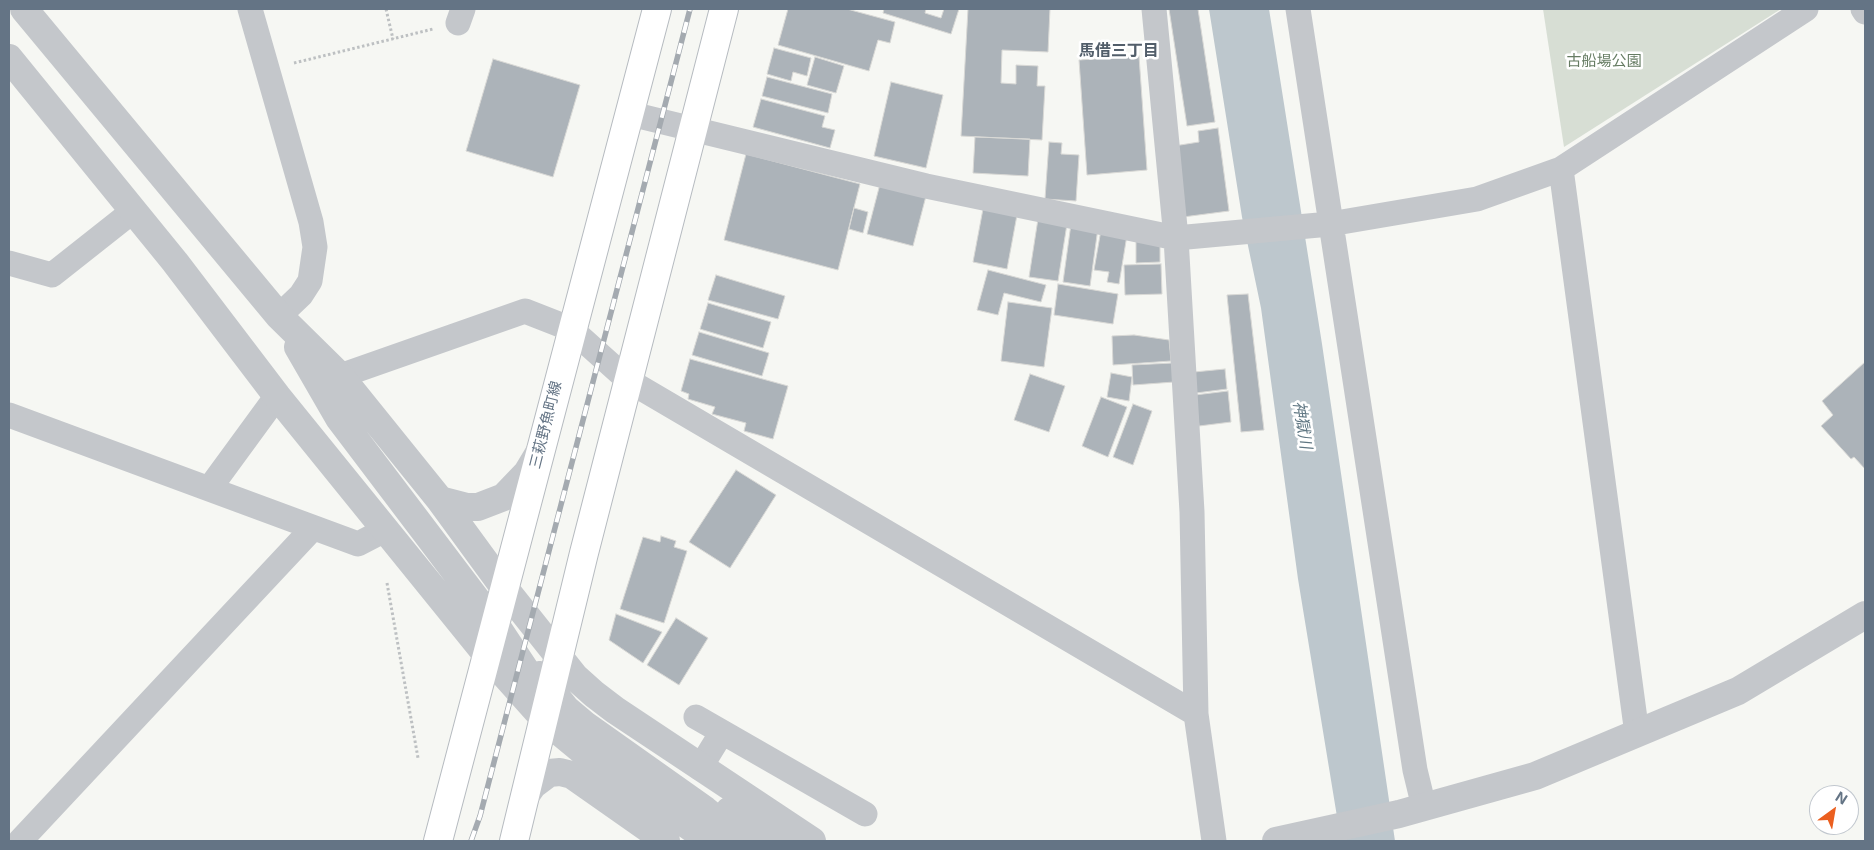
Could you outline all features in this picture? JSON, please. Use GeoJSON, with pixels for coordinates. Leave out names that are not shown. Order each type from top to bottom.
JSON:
{"type":"FeatureCollection","features":[{"type":"Feature","properties":{"kind":"main road","name":"三萩野魚町線"},"geometry":{"type":"LineString","coordinates":[[438,841],[571,329],[631,114],[657,9]]}},
{"type":"Feature","properties":{"kind":"main road"},"geometry":{"type":"LineString","coordinates":[[514,841],[545,720],[558,658],[724,9]]}},
{"type":"Feature","properties":{"kind":"street"},"geometry":{"type":"LineString","coordinates":[[24,9],[279,316],[340,376],[440,500],[558,658],[594,694],[615,710],[812,841]]}},
{"type":"Feature","properties":{"kind":"street"},"geometry":{"type":"LineString","coordinates":[[250,9],[311,222],[315,247],[310,281],[301,295],[279,316]]}},
{"type":"Feature","properties":{"kind":"street"},"geometry":{"type":"LineString","coordinates":[[1154,9],[1176,238],[1192,512],[1196,714],[1214,841]]}},
{"type":"Feature","properties":{"kind":"street"},"geometry":{"type":"LineString","coordinates":[[1298,9],[1415,770],[1412,810]]}},
{"type":"Feature","properties":{"kind":"street"},"geometry":{"type":"LineString","coordinates":[[631,114],[926,186],[1176,238],[1330,224],[1477,199],[1561,169],[1806,9]]}},
{"type":"Feature","properties":{"kind":"street"},"geometry":{"type":"LineString","coordinates":[[1862,9],[1865,12]]}},
{"type":"Feature","properties":{"kind":"street"},"geometry":{"type":"LineString","coordinates":[[9,58],[133,211],[277,396],[385,530],[486,654],[545,720],[579,748],[710,841]]}},
{"type":"Feature","properties":{"kind":"street"},"geometry":{"type":"LineString","coordinates":[[1561,169],[1637,734]]}},
{"type":"Feature","properties":{"kind":"street"},"geometry":{"type":"LineString","coordinates":[[9,263],[52,275],[133,211]]}},
{"type":"Feature","properties":{"kind":"street"},"geometry":{"type":"LineString","coordinates":[[340,376],[524,311],[571,329],[629,381],[1196,714]]}},
{"type":"Feature","properties":{"kind":"street"},"geometry":{"type":"LineString","coordinates":[[279,316],[339,418],[495,624],[528,674],[545,720]]}},
{"type":"Feature","properties":{"kind":"street"},"geometry":{"type":"LineString","coordinates":[[209,489],[277,396]]}},
{"type":"Feature","properties":{"kind":"street"},"geometry":{"type":"LineString","coordinates":[[9,415],[358,544],[385,530]]}},
{"type":"Feature","properties":{"kind":"street"},"geometry":{"type":"LineString","coordinates":[[440,500],[466,507],[478,507],[504,497],[527,472],[539,452]]}},
{"type":"Feature","properties":{"kind":"street"},"geometry":{"type":"LineString","coordinates":[[20,841],[313,528]]}},
{"type":"Feature","properties":{"kind":"street"},"geometry":{"type":"LineString","coordinates":[[505,589],[510,626],[528,659],[551,692],[585,725],[705,810],[743,841]]}},
{"type":"Feature","properties":{"kind":"street"},"geometry":{"type":"LineString","coordinates":[[1276,841],[1412,810],[1535,776],[1597,748],[1637,734],[1738,690],[1865,615]]}},
{"type":"Feature","properties":{"kind":"street"},"geometry":{"type":"LineString","coordinates":[[615,710],[646,749],[664,766],[774,841]]}},
{"type":"Feature","properties":{"kind":"street"},"geometry":{"type":"LineString","coordinates":[[696,717],[865,814]]}},
{"type":"Feature","properties":{"kind":"street"},"geometry":{"type":"LineString","coordinates":[[700,768],[722,732]]}},
{"type":"Feature","properties":{"kind":"street"},"geometry":{"type":"LineString","coordinates":[[526,795],[533,784],[549,773],[560,772],[572,775],[666,841]]}},
{"type":"Feature","properties":{"kind":"path"},"geometry":{"type":"LineString","coordinates":[[386,9],[393,39]]}},
{"type":"Feature","properties":{"kind":"path"},"geometry":{"type":"LineString","coordinates":[[267,70],[393,39],[460,16]]}},
{"type":"Feature","properties":{"kind":"path"},"geometry":{"type":"LineString","coordinates":[[387,583],[418,758]]}},
{"type":"Feature","properties":{"kind":"green space","name":"古船場公園"},"geometry":{"type":"Polygon","coordinates":[[[1543,9],[1781,9],[1564,147],[1543,9]]]}},
{"type":"Feature","properties":{"kind":"water","name":"神獄川"},"geometry":{"type":"Polygon","coordinates":[[[1209,9],[1269,9],[1322,344],[1395,841],[1341,841],[1298,579],[1261,308],[1242,217],[1209,9]]]}},
{"type":"Feature","properties":{"kind":"building"},"geometry":{"type":"Polygon","coordinates":[[[788,9],[847,9],[895,22],[890,43],[878,40],[869,71],[778,45],[788,9]]]}},
{"type":"Feature","properties":{"kind":"building"},"geometry":{"type":"Polygon","coordinates":[[[884,9],[926,9],[925,13],[941,18],[944,9],[959,9],[951,34],[883,13],[884,9]]]}},
{"type":"Feature","properties":{"kind":"building"},"geometry":{"type":"Polygon","coordinates":[[[968,9],[1050,9],[1048,52],[1002,50],[1001,83],[1016,84],[1016,65],[1038,66],[1037,86],[1045,86],[1042,140],[961,136],[968,9]]]}},
{"type":"Feature","properties":{"kind":"building"},"geometry":{"type":"Polygon","coordinates":[[[1169,9],[1198,9],[1215,122],[1187,126],[1169,9]]]}},
{"type":"Feature","properties":{"kind":"building"},"geometry":{"type":"Polygon","coordinates":[[[774,48],[811,58],[807,76],[793,72],[791,81],[767,74],[774,48]]]}},
{"type":"Feature","properties":{"kind":"building"},"geometry":{"type":"Polygon","coordinates":[[[1139,56],[1147,170],[1087,175],[1079,60],[1139,56]]]}},
{"type":"Feature","properties":{"kind":"building"},"geometry":{"type":"Polygon","coordinates":[[[815,57],[844,66],[836,93],[807,85],[815,57]]]}},
{"type":"Feature","properties":{"kind":"building"},"geometry":{"type":"Polygon","coordinates":[[[493,59],[580,85],[553,177],[466,151],[493,59]]]}},
{"type":"Feature","properties":{"kind":"building"},"geometry":{"type":"Polygon","coordinates":[[[767,77],[832,94],[828,113],[762,96],[767,77]]]}},
{"type":"Feature","properties":{"kind":"building"},"geometry":{"type":"Polygon","coordinates":[[[891,82],[943,95],[926,168],[874,156],[891,82]]]}},
{"type":"Feature","properties":{"kind":"building"},"geometry":{"type":"Polygon","coordinates":[[[761,99],[825,116],[822,127],[835,130],[830,148],[753,127],[761,99]]]}},
{"type":"Feature","properties":{"kind":"building"},"geometry":{"type":"Polygon","coordinates":[[[1218,128],[1229,211],[1183,217],[1174,146],[1199,142],[1198,131],[1218,128]]]}},
{"type":"Feature","properties":{"kind":"building"},"geometry":{"type":"Polygon","coordinates":[[[975,137],[1030,139],[1028,176],[973,173],[975,137]]]}},
{"type":"Feature","properties":{"kind":"building"},"geometry":{"type":"Polygon","coordinates":[[[1049,142],[1062,143],[1061,154],[1079,155],[1076,201],[1045,199],[1049,142]]]}},
{"type":"Feature","properties":{"kind":"building"},"geometry":{"type":"Polygon","coordinates":[[[746,154],[860,184],[838,270],[724,240],[746,154]]]}},
{"type":"Feature","properties":{"kind":"building"},"geometry":{"type":"Polygon","coordinates":[[[880,184],[926,196],[913,246],[867,234],[880,184]]]}},
{"type":"Feature","properties":{"kind":"building"},"geometry":{"type":"Polygon","coordinates":[[[854,208],[868,212],[863,233],[849,229],[854,208]]]}},
{"type":"Feature","properties":{"kind":"building"},"geometry":{"type":"Polygon","coordinates":[[[983,209],[1017,215],[1007,269],[973,262],[983,209]]]}},
{"type":"Feature","properties":{"kind":"building"},"geometry":{"type":"Polygon","coordinates":[[[1038,219],[1067,224],[1058,281],[1029,277],[1038,219]]]}},
{"type":"Feature","properties":{"kind":"building"},"geometry":{"type":"Polygon","coordinates":[[[1071,224],[1098,228],[1090,286],[1063,282],[1071,224]]]}},
{"type":"Feature","properties":{"kind":"building"},"geometry":{"type":"Polygon","coordinates":[[[1101,230],[1127,235],[1119,284],[1107,282],[1109,272],[1094,270],[1101,230]]]}},
{"type":"Feature","properties":{"kind":"building"},"geometry":{"type":"Polygon","coordinates":[[[1136,240],[1160,242],[1160,262],[1136,263],[1136,240]]]}},
{"type":"Feature","properties":{"kind":"building"},"geometry":{"type":"Polygon","coordinates":[[[1161,264],[1162,294],[1125,295],[1124,265],[1161,264]]]}},
{"type":"Feature","properties":{"kind":"building"},"geometry":{"type":"Polygon","coordinates":[[[988,270],[1046,285],[1041,302],[1004,293],[998,315],[977,310],[988,270]]]}},
{"type":"Feature","properties":{"kind":"building"},"geometry":{"type":"Polygon","coordinates":[[[716,275],[785,296],[778,319],[708,300],[716,275]]]}},
{"type":"Feature","properties":{"kind":"building"},"geometry":{"type":"Polygon","coordinates":[[[1058,284],[1118,294],[1113,324],[1054,315],[1058,284]]]}},
{"type":"Feature","properties":{"kind":"building"},"geometry":{"type":"Polygon","coordinates":[[[1248,294],[1264,430],[1241,432],[1227,295],[1248,294]]]}},
{"type":"Feature","properties":{"kind":"building"},"geometry":{"type":"Polygon","coordinates":[[[1008,302],[1052,308],[1044,367],[1001,361],[1008,302]]]}},
{"type":"Feature","properties":{"kind":"building"},"geometry":{"type":"Polygon","coordinates":[[[708,303],[771,322],[763,348],[700,329],[708,303]]]}},
{"type":"Feature","properties":{"kind":"building"},"geometry":{"type":"Polygon","coordinates":[[[699,332],[769,353],[762,376],[692,355],[699,332]]]}},
{"type":"Feature","properties":{"kind":"building"},"geometry":{"type":"Polygon","coordinates":[[[1134,335],[1169,340],[1171,361],[1113,365],[1112,336],[1134,335]]]}},
{"type":"Feature","properties":{"kind":"building"},"geometry":{"type":"Polygon","coordinates":[[[690,359],[788,386],[773,439],[744,431],[746,423],[712,414],[715,407],[688,399],[689,394],[681,391],[690,359]]]}},
{"type":"Feature","properties":{"kind":"building"},"geometry":{"type":"Polygon","coordinates":[[[1865,362],[1865,469],[1854,457],[1851,459],[1821,426],[1833,415],[1822,401],[1865,362]]]}},
{"type":"Feature","properties":{"kind":"building"},"geometry":{"type":"Polygon","coordinates":[[[1173,363],[1174,382],[1133,385],[1132,365],[1173,363]]]}},
{"type":"Feature","properties":{"kind":"building"},"geometry":{"type":"Polygon","coordinates":[[[1225,369],[1227,389],[1196,393],[1194,372],[1225,369]]]}},
{"type":"Feature","properties":{"kind":"building"},"geometry":{"type":"Polygon","coordinates":[[[1111,373],[1132,377],[1129,401],[1107,397],[1111,373]]]}},
{"type":"Feature","properties":{"kind":"building"},"geometry":{"type":"Polygon","coordinates":[[[1030,374],[1065,386],[1049,432],[1014,420],[1030,374]]]}},
{"type":"Feature","properties":{"kind":"building"},"geometry":{"type":"Polygon","coordinates":[[[1228,391],[1231,422],[1199,426],[1195,395],[1228,391]]]}},
{"type":"Feature","properties":{"kind":"building"},"geometry":{"type":"Polygon","coordinates":[[[1101,397],[1127,407],[1108,457],[1082,446],[1101,397]]]}},
{"type":"Feature","properties":{"kind":"building"},"geometry":{"type":"Polygon","coordinates":[[[1133,404],[1152,411],[1133,465],[1113,457],[1133,404]]]}},
{"type":"Feature","properties":{"kind":"building"},"geometry":{"type":"Polygon","coordinates":[[[736,470],[776,495],[730,568],[689,542],[736,470]]]}},
{"type":"Feature","properties":{"kind":"building"},"geometry":{"type":"Polygon","coordinates":[[[661,536],[676,541],[674,547],[687,551],[664,623],[620,609],[643,537],[660,542],[661,536]]]}},
{"type":"Feature","properties":{"kind":"building"},"geometry":{"type":"Polygon","coordinates":[[[616,614],[662,632],[643,663],[609,640],[616,614]]]}},
{"type":"Feature","properties":{"kind":"building"},"geometry":{"type":"Polygon","coordinates":[[[676,618],[708,638],[679,685],[647,665],[676,618]]]}},
{"type":"Feature","properties":{"kind":"railway"},"geometry":{"type":"LineString","coordinates":[[471,841],[480,816],[690,9]]}},
{"type":"Feature","properties":{"kind":"district","name":"馬借三丁目"},"geometry":{"type":"Point","coordinates":[1119,51]}}]}
